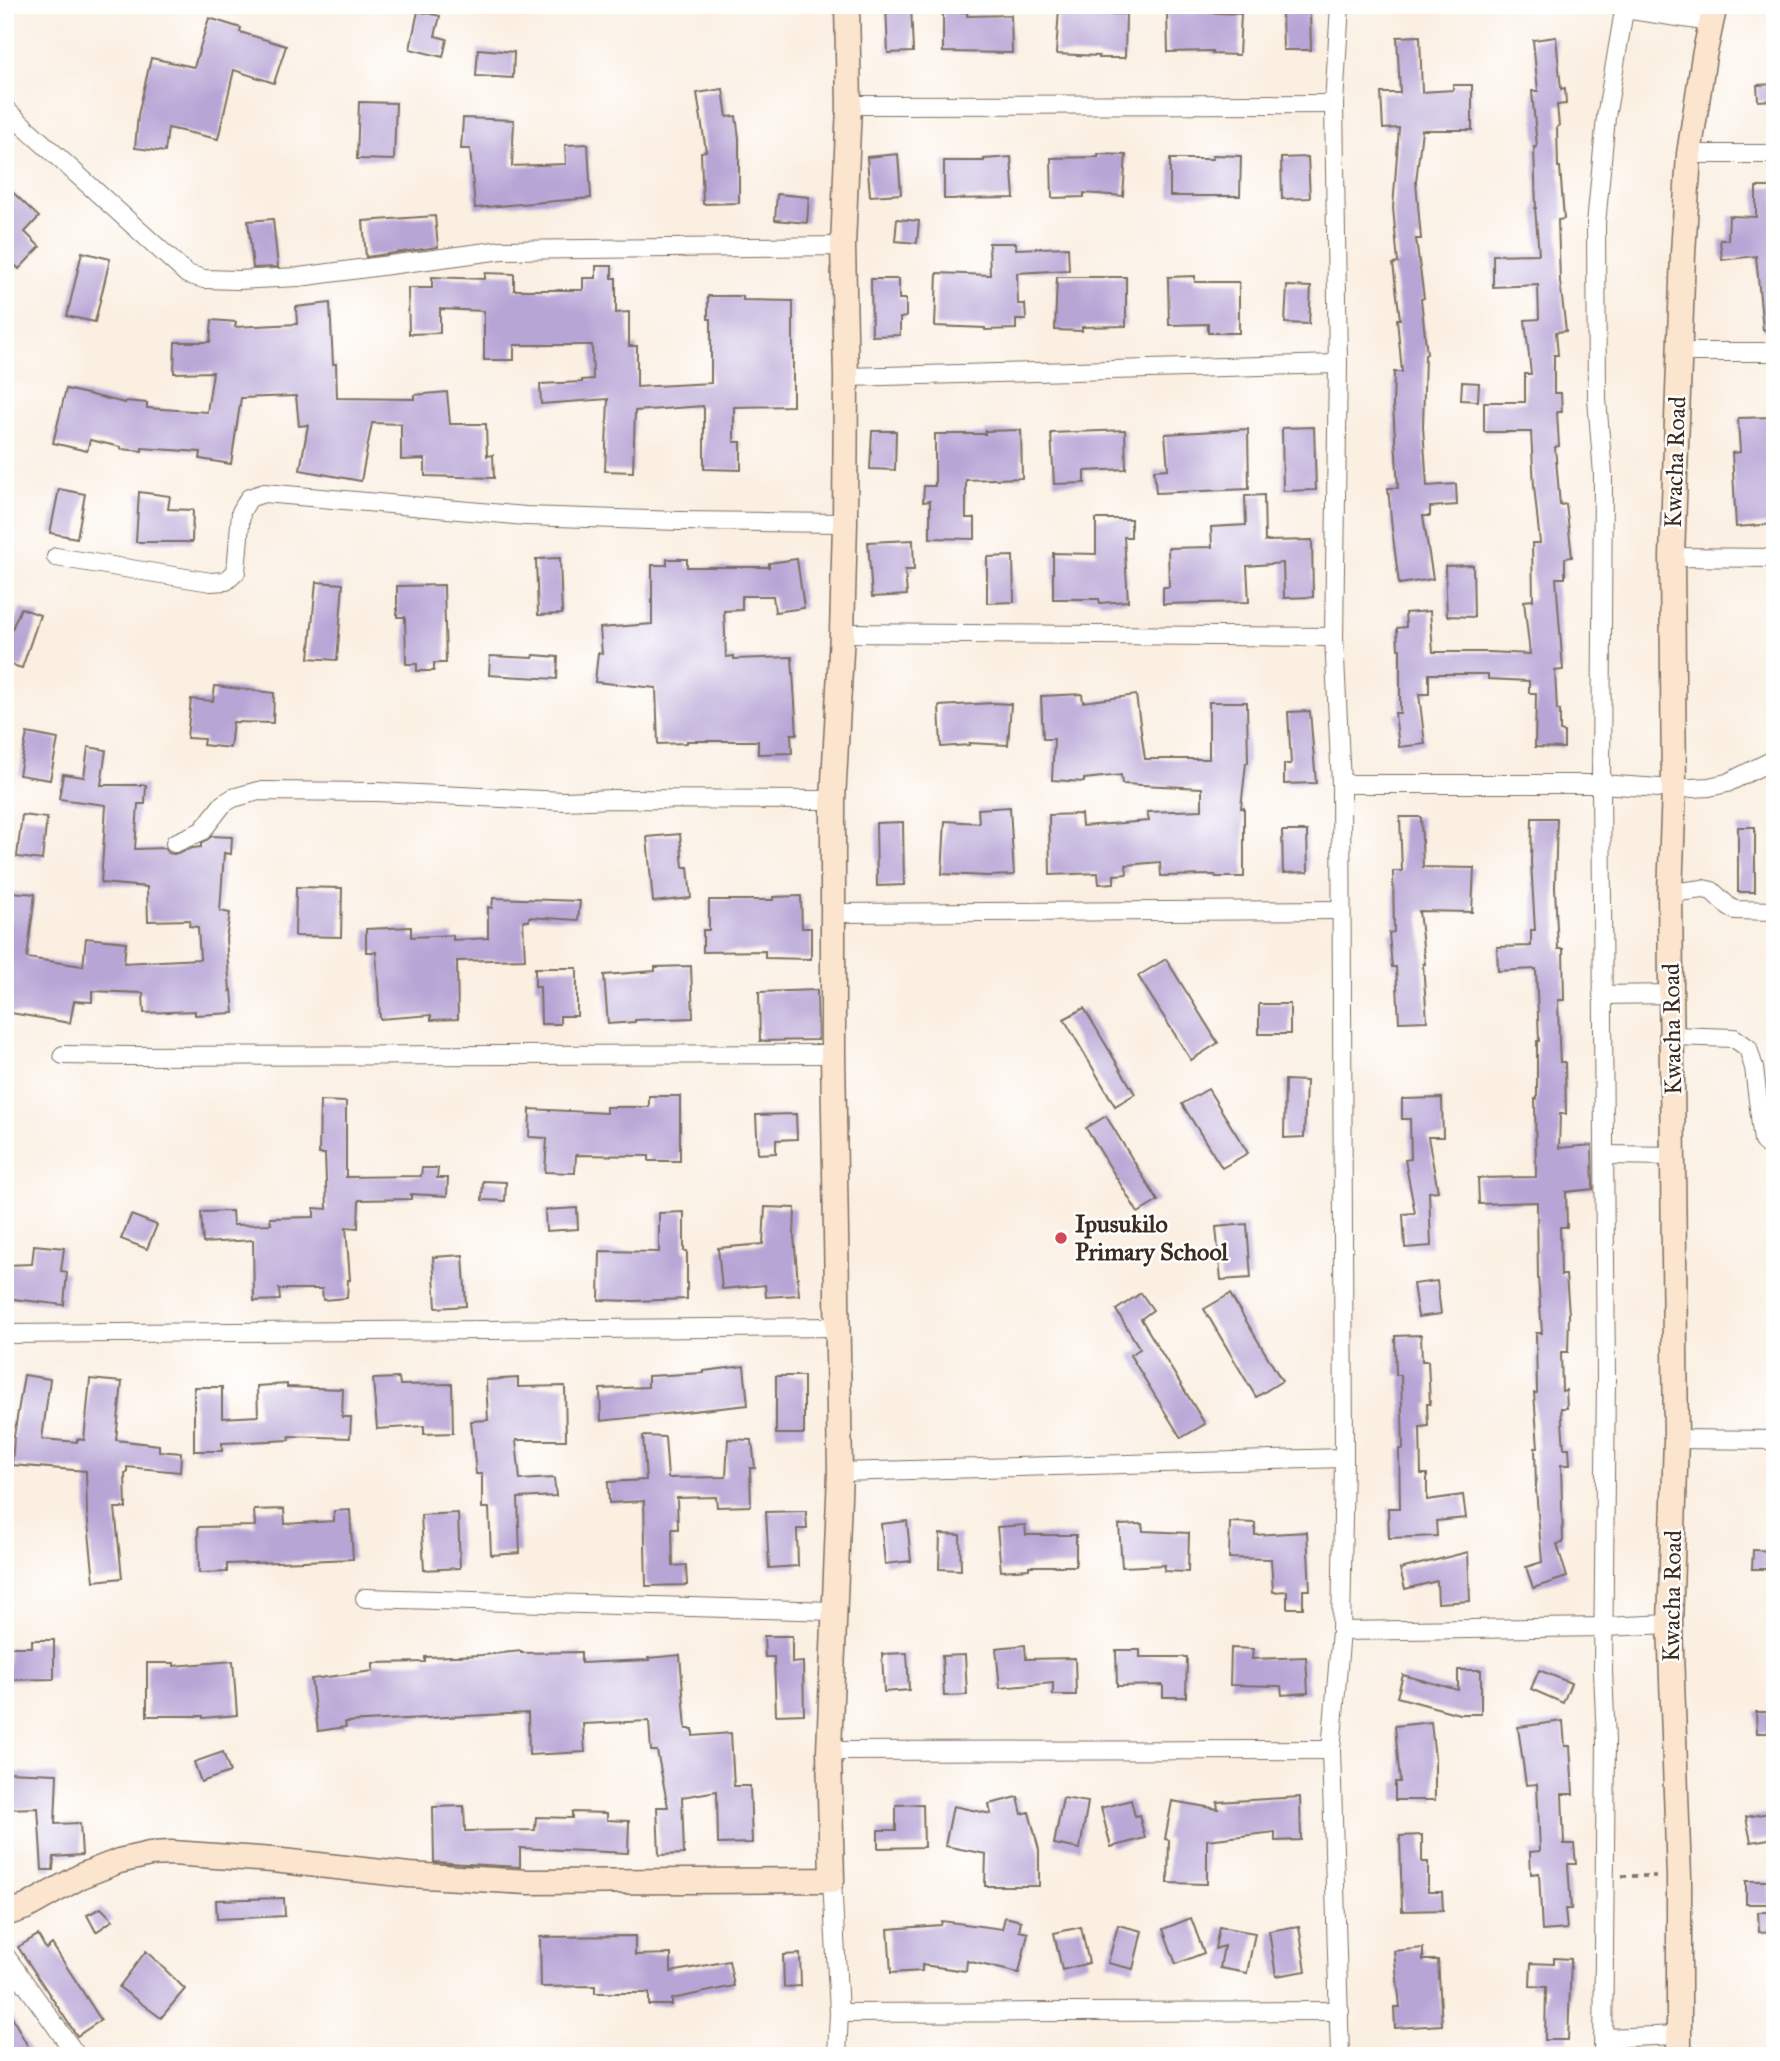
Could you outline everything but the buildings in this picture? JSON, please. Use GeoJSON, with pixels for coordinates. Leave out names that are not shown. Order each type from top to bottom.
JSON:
{"type":"FeatureCollection","features":[{"type":"Feature","properties":{"kind":"street"},"geometry":{"type":"LineString","coordinates":[[837,2056],[839,2013],[829,1751],[839,1472],[833,1054],[833,800],[845,523],[843,246],[849,105],[847,5]]}},
{"type":"Feature","properties":{"kind":"street"},"geometry":{"type":"LineString","coordinates":[[1340,5],[1334,104],[1338,364],[1334,637],[1340,784],[1344,1458],[1341,1631],[1331,1750],[1340,2056]]}},
{"type":"Feature","properties":{"kind":"street"},"geometry":{"type":"LineString","coordinates":[[1679,2045],[1603,2047],[1605,1156],[1601,784],[1604,474],[1597,399],[1596,223],[1606,117],[1624,7],[1713,13]]}},
{"type":"Feature","properties":{"kind":"street","name":"Kwacha Road"},"geometry":{"type":"LineString","coordinates":[[1679,2045],[1679,1877],[1670,1624],[1676,1438],[1670,893],[1674,789],[1672,557],[1689,154],[1713,13]]}},
{"type":"Feature","properties":{"kind":"street"},"geometry":{"type":"LineString","coordinates":[[849,105],[1334,104]]}},
{"type":"Feature","properties":{"kind":"street"},"geometry":{"type":"LineString","coordinates":[[5,108],[187,274],[204,279],[299,277],[502,250],[843,246]]}},
{"type":"Feature","properties":{"kind":"street"},"geometry":{"type":"LineString","coordinates":[[1689,154],[1775,154]]}},
{"type":"Feature","properties":{"kind":"street"},"geometry":{"type":"LineString","coordinates":[[1679,352],[1775,352]]}},
{"type":"Feature","properties":{"kind":"street"},"geometry":{"type":"LineString","coordinates":[[846,377],[1338,364]]}},
{"type":"Feature","properties":{"kind":"street"},"geometry":{"type":"LineString","coordinates":[[56,557],[211,582],[226,581],[236,572],[241,512],[249,498],[264,493],[526,516],[845,523]]}},
{"type":"Feature","properties":{"kind":"street"},"geometry":{"type":"LineString","coordinates":[[1672,557],[1775,558]]}},
{"type":"Feature","properties":{"kind":"street"},"geometry":{"type":"LineString","coordinates":[[842,633],[1334,637]]}},
{"type":"Feature","properties":{"kind":"street"},"geometry":{"type":"LineString","coordinates":[[1340,784],[1601,784],[1674,789],[1717,786],[1775,759]]}},
{"type":"Feature","properties":{"kind":"street"},"geometry":{"type":"LineString","coordinates":[[175,843],[202,831],[223,804],[258,791],[377,792],[565,801],[833,800]]}},
{"type":"Feature","properties":{"kind":"street"},"geometry":{"type":"LineString","coordinates":[[1670,893],[1703,889],[1712,891],[1735,910],[1775,911]]}},
{"type":"Feature","properties":{"kind":"street"},"geometry":{"type":"LineString","coordinates":[[833,913],[1340,910]]}},
{"type":"Feature","properties":{"kind":"street"},"geometry":{"type":"LineString","coordinates":[[1602,995],[1671,994]]}},
{"type":"Feature","properties":{"kind":"street"},"geometry":{"type":"LineString","coordinates":[[1672,1036],[1734,1038],[1748,1048],[1754,1068],[1763,1141],[1775,1152]]}},
{"type":"Feature","properties":{"kind":"street"},"geometry":{"type":"LineString","coordinates":[[63,1055],[833,1054]]}},
{"type":"Feature","properties":{"kind":"street"},"geometry":{"type":"LineString","coordinates":[[1605,1156],[1674,1156]]}},
{"type":"Feature","properties":{"kind":"street"},"geometry":{"type":"LineString","coordinates":[[5,1334],[836,1327]]}},
{"type":"Feature","properties":{"kind":"street"},"geometry":{"type":"LineString","coordinates":[[1676,1438],[1775,1440]]}},
{"type":"Feature","properties":{"kind":"street"},"geometry":{"type":"LineString","coordinates":[[839,1472],[1344,1458]]}},
{"type":"Feature","properties":{"kind":"street"},"geometry":{"type":"LineString","coordinates":[[365,1598],[834,1611]]}},
{"type":"Feature","properties":{"kind":"street"},"geometry":{"type":"LineString","coordinates":[[1341,1631],[1670,1624]]}},
{"type":"Feature","properties":{"kind":"street"},"geometry":{"type":"LineString","coordinates":[[829,1751],[1331,1750]]}},
{"type":"Feature","properties":{"kind":"street"},"geometry":{"type":"LineString","coordinates":[[5,1914],[26,1907],[83,1875],[119,1861],[150,1854],[172,1853],[273,1860],[409,1875],[528,1882],[832,1880]]}},
{"type":"Feature","properties":{"kind":"street"},"geometry":{"type":"LineString","coordinates":[[5,1955],[77,2056]]}},
{"type":"Feature","properties":{"kind":"street"},"geometry":{"type":"LineString","coordinates":[[839,2013],[1340,2011]]}},
{"type":"Feature","properties":{"kind":"path"},"geometry":{"type":"LineString","coordinates":[[1604,1876],[1679,1877]]}},
{"type":"Feature","properties":{"kind":"place","name":"Ipusukilo Primary School"},"geometry":{"type":"Point","coordinates":[1061,1238]}}]}
